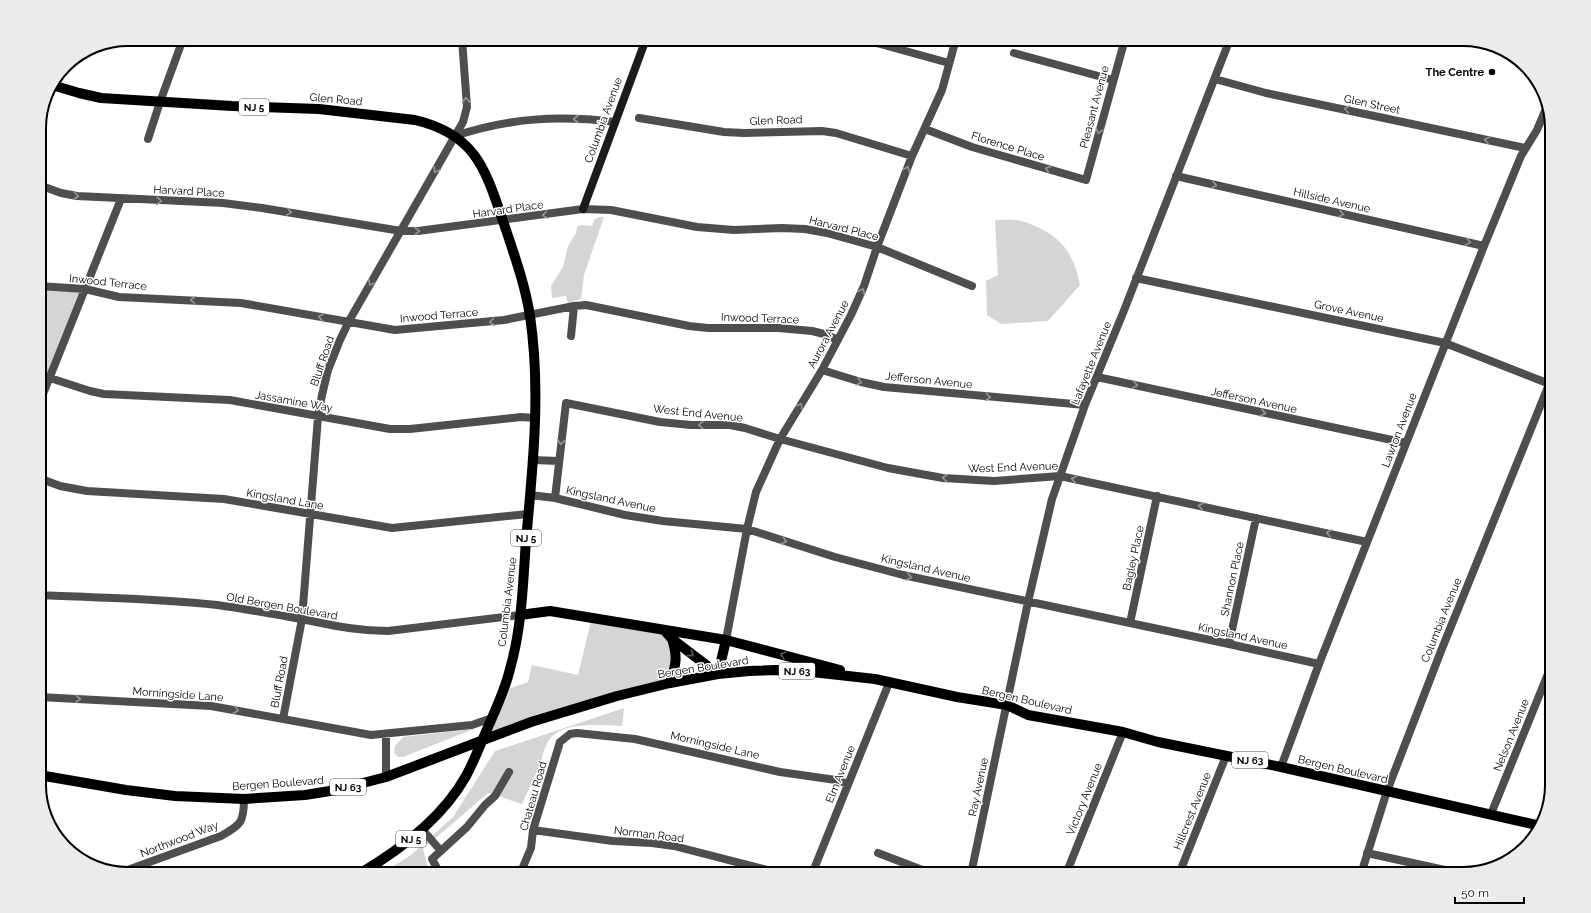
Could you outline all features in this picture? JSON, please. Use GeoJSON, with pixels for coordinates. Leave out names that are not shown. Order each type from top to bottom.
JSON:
{"type":"FeatureCollection","features":[{"type":"Feature","properties":{"kind":"main road","name":"Glen Road"},"geometry":{"type":"LineString","coordinates":[[57,87],[101,98],[232,106],[320,109],[398,117],[429,123],[455,136]]}},
{"type":"Feature","properties":{"kind":"main road","name":"NJ 5"},"geometry":{"type":"LineString","coordinates":[[455,136],[473,153],[488,176],[513,252],[530,315]]}},
{"type":"Feature","properties":{"kind":"main road","name":"Columbia Avenue"},"geometry":{"type":"LineString","coordinates":[[422,829],[438,814],[456,793],[467,775],[492,718],[510,668],[520,615],[535,418],[535,354],[530,315]]}},
{"type":"Feature","properties":{"kind":"main road"},"geometry":{"type":"LineString","coordinates":[[520,615],[550,611],[669,635],[726,640],[875,679]]}},
{"type":"Feature","properties":{"kind":"main road"},"geometry":{"type":"LineString","coordinates":[[669,635],[718,674],[726,640]]}},
{"type":"Feature","properties":{"kind":"main road"},"geometry":{"type":"LineString","coordinates":[[669,635],[677,653],[675,668],[670,683]]}},
{"type":"Feature","properties":{"kind":"main road","name":"Bergen Boulevard"},"geometry":{"type":"LineString","coordinates":[[46,776],[126,790],[174,796],[244,799],[305,795],[368,783],[531,722],[573,708],[670,683],[718,674],[776,670],[803,671],[875,679],[957,697],[1007,705],[1028,715],[1123,732],[1158,742],[1281,767],[1535,824]]}},
{"type":"Feature","properties":{"kind":"main road","name":"NJ 5"},"geometry":{"type":"LineString","coordinates":[[370,867],[396,850],[422,829]]}},
{"type":"Feature","properties":{"kind":"street"},"geometry":{"type":"LineString","coordinates":[[148,139],[180,46]]}},
{"type":"Feature","properties":{"kind":"street","name":"Bluff Road"},"geometry":{"type":"LineString","coordinates":[[283,719],[302,619],[318,417],[328,370],[349,322],[463,122],[467,107],[463,46]]}},
{"type":"Feature","properties":{"kind":"street","name":"Columbia Avenue"},"geometry":{"type":"LineString","coordinates":[[584,209],[643,46]]}},
{"type":"Feature","properties":{"kind":"street"},"geometry":{"type":"LineString","coordinates":[[887,46],[949,63]]}},
{"type":"Feature","properties":{"kind":"street","name":"Aurora Avenue"},"geometry":{"type":"LineString","coordinates":[[726,640],[747,529],[756,492],[780,439],[822,370],[851,315],[864,286],[877,247],[912,156],[942,90],[954,46]]}},
{"type":"Feature","properties":{"kind":"street","name":"Pleasant Avenue"},"geometry":{"type":"LineString","coordinates":[[1086,180],[1123,46]]}},
{"type":"Feature","properties":{"kind":"street","name":"Lafayette Avenue"},"geometry":{"type":"LineString","coordinates":[[1007,705],[1028,602],[1052,499],[1085,404],[1227,46]]}},
{"type":"Feature","properties":{"kind":"street"},"geometry":{"type":"LineString","coordinates":[[1014,53],[1113,80]]}},
{"type":"Feature","properties":{"kind":"street","name":"Glen Street"},"geometry":{"type":"LineString","coordinates":[[1215,79],[1266,93],[1525,148]]}},
{"type":"Feature","properties":{"kind":"street","name":"Lawton Avenue"},"geometry":{"type":"LineString","coordinates":[[1281,767],[1319,664],[1484,246],[1521,156],[1537,130],[1543,115]]}},
{"type":"Feature","properties":{"kind":"street","name":"Glen Road"},"geometry":{"type":"LineString","coordinates":[[638,118],[724,132],[744,133],[822,131],[836,133],[912,156]]}},
{"type":"Feature","properties":{"kind":"street"},"geometry":{"type":"LineString","coordinates":[[455,136],[483,127],[537,119],[589,119],[615,122]]}},
{"type":"Feature","properties":{"kind":"street","name":"Florence Place"},"geometry":{"type":"LineString","coordinates":[[925,129],[972,147],[1086,180]]}},
{"type":"Feature","properties":{"kind":"street","name":"Hillside Avenue"},"geometry":{"type":"LineString","coordinates":[[1176,176],[1484,246]]}},
{"type":"Feature","properties":{"kind":"street","name":"Harvard Place"},"geometry":{"type":"LineString","coordinates":[[46,188],[61,193],[77,196],[223,204],[262,208],[401,231],[418,231],[503,221],[584,209],[612,210],[698,227],[734,230],[782,228],[804,229],[827,233],[877,247],[972,286]]}},
{"type":"Feature","properties":{"kind":"street"},"geometry":{"type":"LineString","coordinates":[[46,387],[120,199]]}},
{"type":"Feature","properties":{"kind":"street","name":"Grove Avenue"},"geometry":{"type":"LineString","coordinates":[[1136,278],[1445,343],[1545,380]]}},
{"type":"Feature","properties":{"kind":"street","name":"Inwood Terrace"},"geometry":{"type":"LineString","coordinates":[[46,286],[85,289],[119,297],[241,303],[386,329],[406,330],[496,321],[574,306],[586,306],[690,326],[778,328],[824,334],[838,340]]}},
{"type":"Feature","properties":{"kind":"street"},"geometry":{"type":"LineString","coordinates":[[571,336],[574,306]]}},
{"type":"Feature","properties":{"kind":"street","name":"Jefferson Avenue"},"geometry":{"type":"LineString","coordinates":[[822,370],[861,382],[884,387],[1085,404]]}},
{"type":"Feature","properties":{"kind":"street","name":"Jefferson Avenue"},"geometry":{"type":"LineString","coordinates":[[1097,377],[1406,443]]}},
{"type":"Feature","properties":{"kind":"street","name":"Jassamine Way"},"geometry":{"type":"LineString","coordinates":[[50,378],[104,394],[230,400],[390,429],[410,429],[522,417],[535,418]]}},
{"type":"Feature","properties":{"kind":"street","name":"Columbia Avenue"},"geometry":{"type":"LineString","coordinates":[[1363,867],[1386,791],[1545,397]]}},
{"type":"Feature","properties":{"kind":"street","name":"West End Avenue"},"geometry":{"type":"LineString","coordinates":[[559,461],[566,403],[660,422],[692,425],[730,425],[894,469],[943,478],[994,480],[1060,476],[1367,542]]}},
{"type":"Feature","properties":{"kind":"street"},"geometry":{"type":"LineString","coordinates":[[532,460],[559,461],[555,498]]}},
{"type":"Feature","properties":{"kind":"street","name":"Kingsland Lane"},"geometry":{"type":"LineString","coordinates":[[46,481],[60,486],[87,491],[224,499],[392,528],[528,514]]}},
{"type":"Feature","properties":{"kind":"street","name":"Kingsland Avenue"},"geometry":{"type":"LineString","coordinates":[[530,495],[555,498],[625,515],[663,521],[747,529],[835,557],[903,575],[1319,664]]}},
{"type":"Feature","properties":{"kind":"street","name":"Bagley Place"},"geometry":{"type":"LineString","coordinates":[[1130,623],[1157,496]]}},
{"type":"Feature","properties":{"kind":"street","name":"Shannon Place"},"geometry":{"type":"LineString","coordinates":[[1229,644],[1256,518]]}},
{"type":"Feature","properties":{"kind":"street","name":"Old Bergen Boulevard"},"geometry":{"type":"LineString","coordinates":[[46,595],[171,601],[217,605],[302,619],[348,629],[388,631],[520,615]]}},
{"type":"Feature","properties":{"kind":"street","name":"Nelson Avenue"},"geometry":{"type":"LineString","coordinates":[[1491,814],[1545,681]]}},
{"type":"Feature","properties":{"kind":"street","name":"Elm Avenue"},"geometry":{"type":"LineString","coordinates":[[815,867],[889,683]]}},
{"type":"Feature","properties":{"kind":"street","name":"Morningside Lane"},"geometry":{"type":"LineString","coordinates":[[46,697],[212,706],[371,735],[386,735],[405,731],[472,725],[492,718]]}},
{"type":"Feature","properties":{"kind":"street","name":"Ray Avenue"},"geometry":{"type":"LineString","coordinates":[[972,867],[1007,705]]}},
{"type":"Feature","properties":{"kind":"street","name":"Victory Avenue"},"geometry":{"type":"LineString","coordinates":[[1069,867],[1123,732]]}},
{"type":"Feature","properties":{"kind":"street","name":"Morningside Lane"},"geometry":{"type":"LineString","coordinates":[[577,733],[635,738],[780,772],[836,780],[848,784]]}},
{"type":"Feature","properties":{"kind":"street","name":"Chateau Road"},"geometry":{"type":"LineString","coordinates":[[523,867],[531,848],[534,830],[560,742],[570,734],[577,733]]}},
{"type":"Feature","properties":{"kind":"street"},"geometry":{"type":"LineString","coordinates":[[386,735],[386,777]]}},
{"type":"Feature","properties":{"kind":"street","name":"Hillcrest Avenue"},"geometry":{"type":"LineString","coordinates":[[1182,867],[1226,756]]}},
{"type":"Feature","properties":{"kind":"street"},"geometry":{"type":"LineString","coordinates":[[436,867],[432,859],[467,827],[485,805],[495,796],[509,772]]}},
{"type":"Feature","properties":{"kind":"street","name":"Northwood Way"},"geometry":{"type":"LineString","coordinates":[[136,867],[221,836],[236,828],[242,820],[244,799]]}},
{"type":"Feature","properties":{"kind":"street"},"geometry":{"type":"LineString","coordinates":[[422,829],[441,851]]}},
{"type":"Feature","properties":{"kind":"street","name":"Norman Road"},"geometry":{"type":"LineString","coordinates":[[534,830],[613,841],[674,846],[756,867]]}},
{"type":"Feature","properties":{"kind":"street"},"geometry":{"type":"LineString","coordinates":[[878,853],[915,867]]}},
{"type":"Feature","properties":{"kind":"street"},"geometry":{"type":"LineString","coordinates":[[1368,853],[1431,867]]}},
{"type":"Feature","properties":{"kind":"shaded area"},"geometry":{"type":"Polygon","coordinates":[[[599,217],[604,217],[584,275],[581,299],[568,303],[566,296],[552,298],[551,286],[563,267],[568,246],[576,233],[577,227],[580,225],[592,226],[594,220],[599,217]]]}},
{"type":"Feature","properties":{"kind":"shaded area"},"geometry":{"type":"Polygon","coordinates":[[[995,220],[1019,221],[1035,226],[1053,236],[1071,256],[1080,285],[1048,321],[1001,324],[987,315],[986,281],[998,275],[995,220]]]}},
{"type":"Feature","properties":{"kind":"shaded area"},"geometry":{"type":"Polygon","coordinates":[[[46,286],[85,289],[46,386],[46,286]]]}},
{"type":"Feature","properties":{"kind":"shaded area"},"geometry":{"type":"Polygon","coordinates":[[[592,617],[665,631],[672,639],[670,683],[482,741],[503,691],[528,682],[532,665],[578,675],[592,617]]]}},
{"type":"Feature","properties":{"kind":"shaded area"},"geometry":{"type":"Polygon","coordinates":[[[624,708],[622,726],[578,726],[561,730],[555,734],[547,744],[538,769],[522,804],[488,793],[423,849],[428,867],[392,867],[411,855],[453,817],[495,751],[624,708]]]}},
{"type":"Feature","properties":{"kind":"shaded area"},"geometry":{"type":"Polygon","coordinates":[[[474,729],[403,757],[398,757],[394,753],[395,746],[403,737],[474,729]]]}},
{"type":"Feature","properties":{"kind":"place","name":"The Centre"},"geometry":{"type":"Point","coordinates":[1492,72]}}]}
